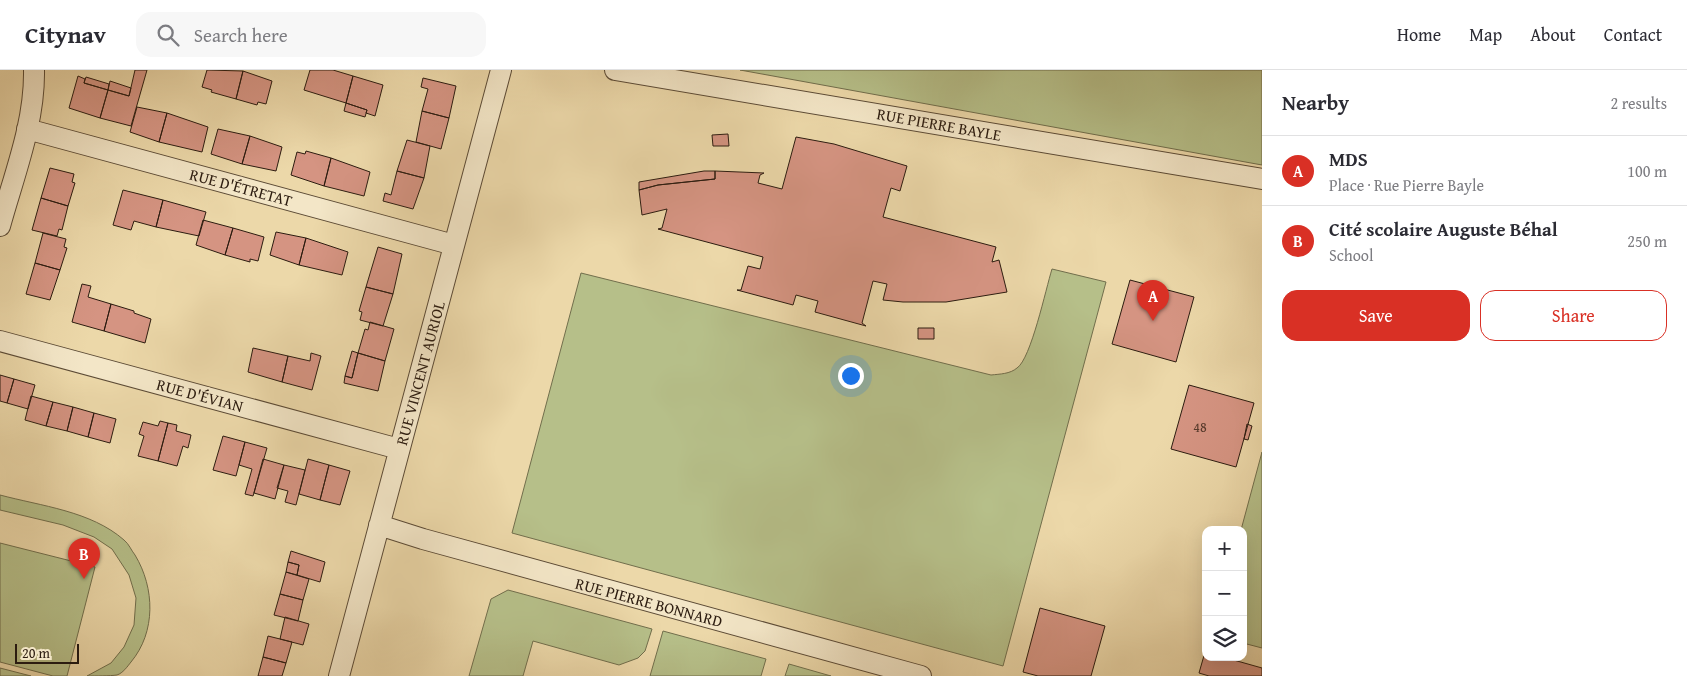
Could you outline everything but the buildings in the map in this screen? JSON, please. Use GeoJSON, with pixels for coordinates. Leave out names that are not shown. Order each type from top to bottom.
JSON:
{"type":"FeatureCollection","features":[{"type":"Feature","properties":{"kind":"street"},"geometry":{"type":"LineString","coordinates":[[0,226],[27,130],[34,88],[34,70]]}},
{"type":"Feature","properties":{"kind":"street","name":"RUE VINCENT AURIOL"},"geometry":{"type":"LineString","coordinates":[[339,676],[501,70]]}},
{"type":"Feature","properties":{"kind":"street","name":"RUE PIERRE BAYLE"},"geometry":{"type":"LineString","coordinates":[[615,70],[1262,179]]}},
{"type":"Feature","properties":{"kind":"street","name":"RUE D'ÉTRETAT"},"geometry":{"type":"LineString","coordinates":[[27,130],[454,246]]}},
{"type":"Feature","properties":{"kind":"street","name":"RUE D'ÉVIAN"},"geometry":{"type":"LineString","coordinates":[[0,340],[399,449]]}},
{"type":"Feature","properties":{"kind":"street","name":"RUE PIERRE BONNARD"},"geometry":{"type":"LineString","coordinates":[[379,525],[424,540],[920,676]]}},
{"type":"Feature","properties":{"kind":"green space"},"geometry":{"type":"Polygon","coordinates":[[[740,70],[1262,70],[1262,165],[740,70]]]}},
{"type":"Feature","properties":{"kind":"green space"},"geometry":{"type":"Polygon","coordinates":[[[1052,269],[1106,282],[1003,666],[512,533],[581,273],[991,375],[1011,371],[1022,362],[1033,338],[1052,269]]]}},
{"type":"Feature","properties":{"kind":"green space"},"geometry":{"type":"Polygon","coordinates":[[[1262,452],[1262,648],[1247,644],[1247,526],[1242,526],[1262,452]]]}},
{"type":"Feature","properties":{"kind":"green space"},"geometry":{"type":"Polygon","coordinates":[[[0,495],[49,506],[81,516],[111,530],[129,545],[142,568],[149,595],[150,610],[149,624],[145,637],[139,650],[121,673],[117,675],[87,676],[111,663],[124,647],[134,625],[136,598],[129,575],[112,549],[94,537],[63,525],[0,510],[0,495]]]}},
{"type":"Feature","properties":{"kind":"green space"},"geometry":{"type":"Polygon","coordinates":[[[0,543],[95,567],[67,676],[53,676],[0,662],[0,543]]]}},
{"type":"Feature","properties":{"kind":"green space"},"geometry":{"type":"Polygon","coordinates":[[[508,590],[652,629],[645,651],[638,658],[619,665],[533,641],[523,676],[469,676],[491,599],[508,590]]]}},
{"type":"Feature","properties":{"kind":"green space"},"geometry":{"type":"Polygon","coordinates":[[[663,631],[766,659],[761,676],[650,676],[663,631]]]}},
{"type":"Feature","properties":{"kind":"green space"},"geometry":{"type":"Polygon","coordinates":[[[789,664],[831,676],[785,676],[789,664]]]}},
{"type":"Feature","properties":{"kind":"green space"},"geometry":{"type":"Polygon","coordinates":[[[0,668],[31,676],[0,676],[0,668]]]}},
{"type":"Feature","properties":{"kind":"place","name":"MDS"},"geometry":{"type":"Point","coordinates":[1153,321]}},
{"type":"Feature","properties":{"kind":"place","name":"Cité scolaire Auguste Béhal"},"geometry":{"type":"Point","coordinates":[84,579]}}]}
